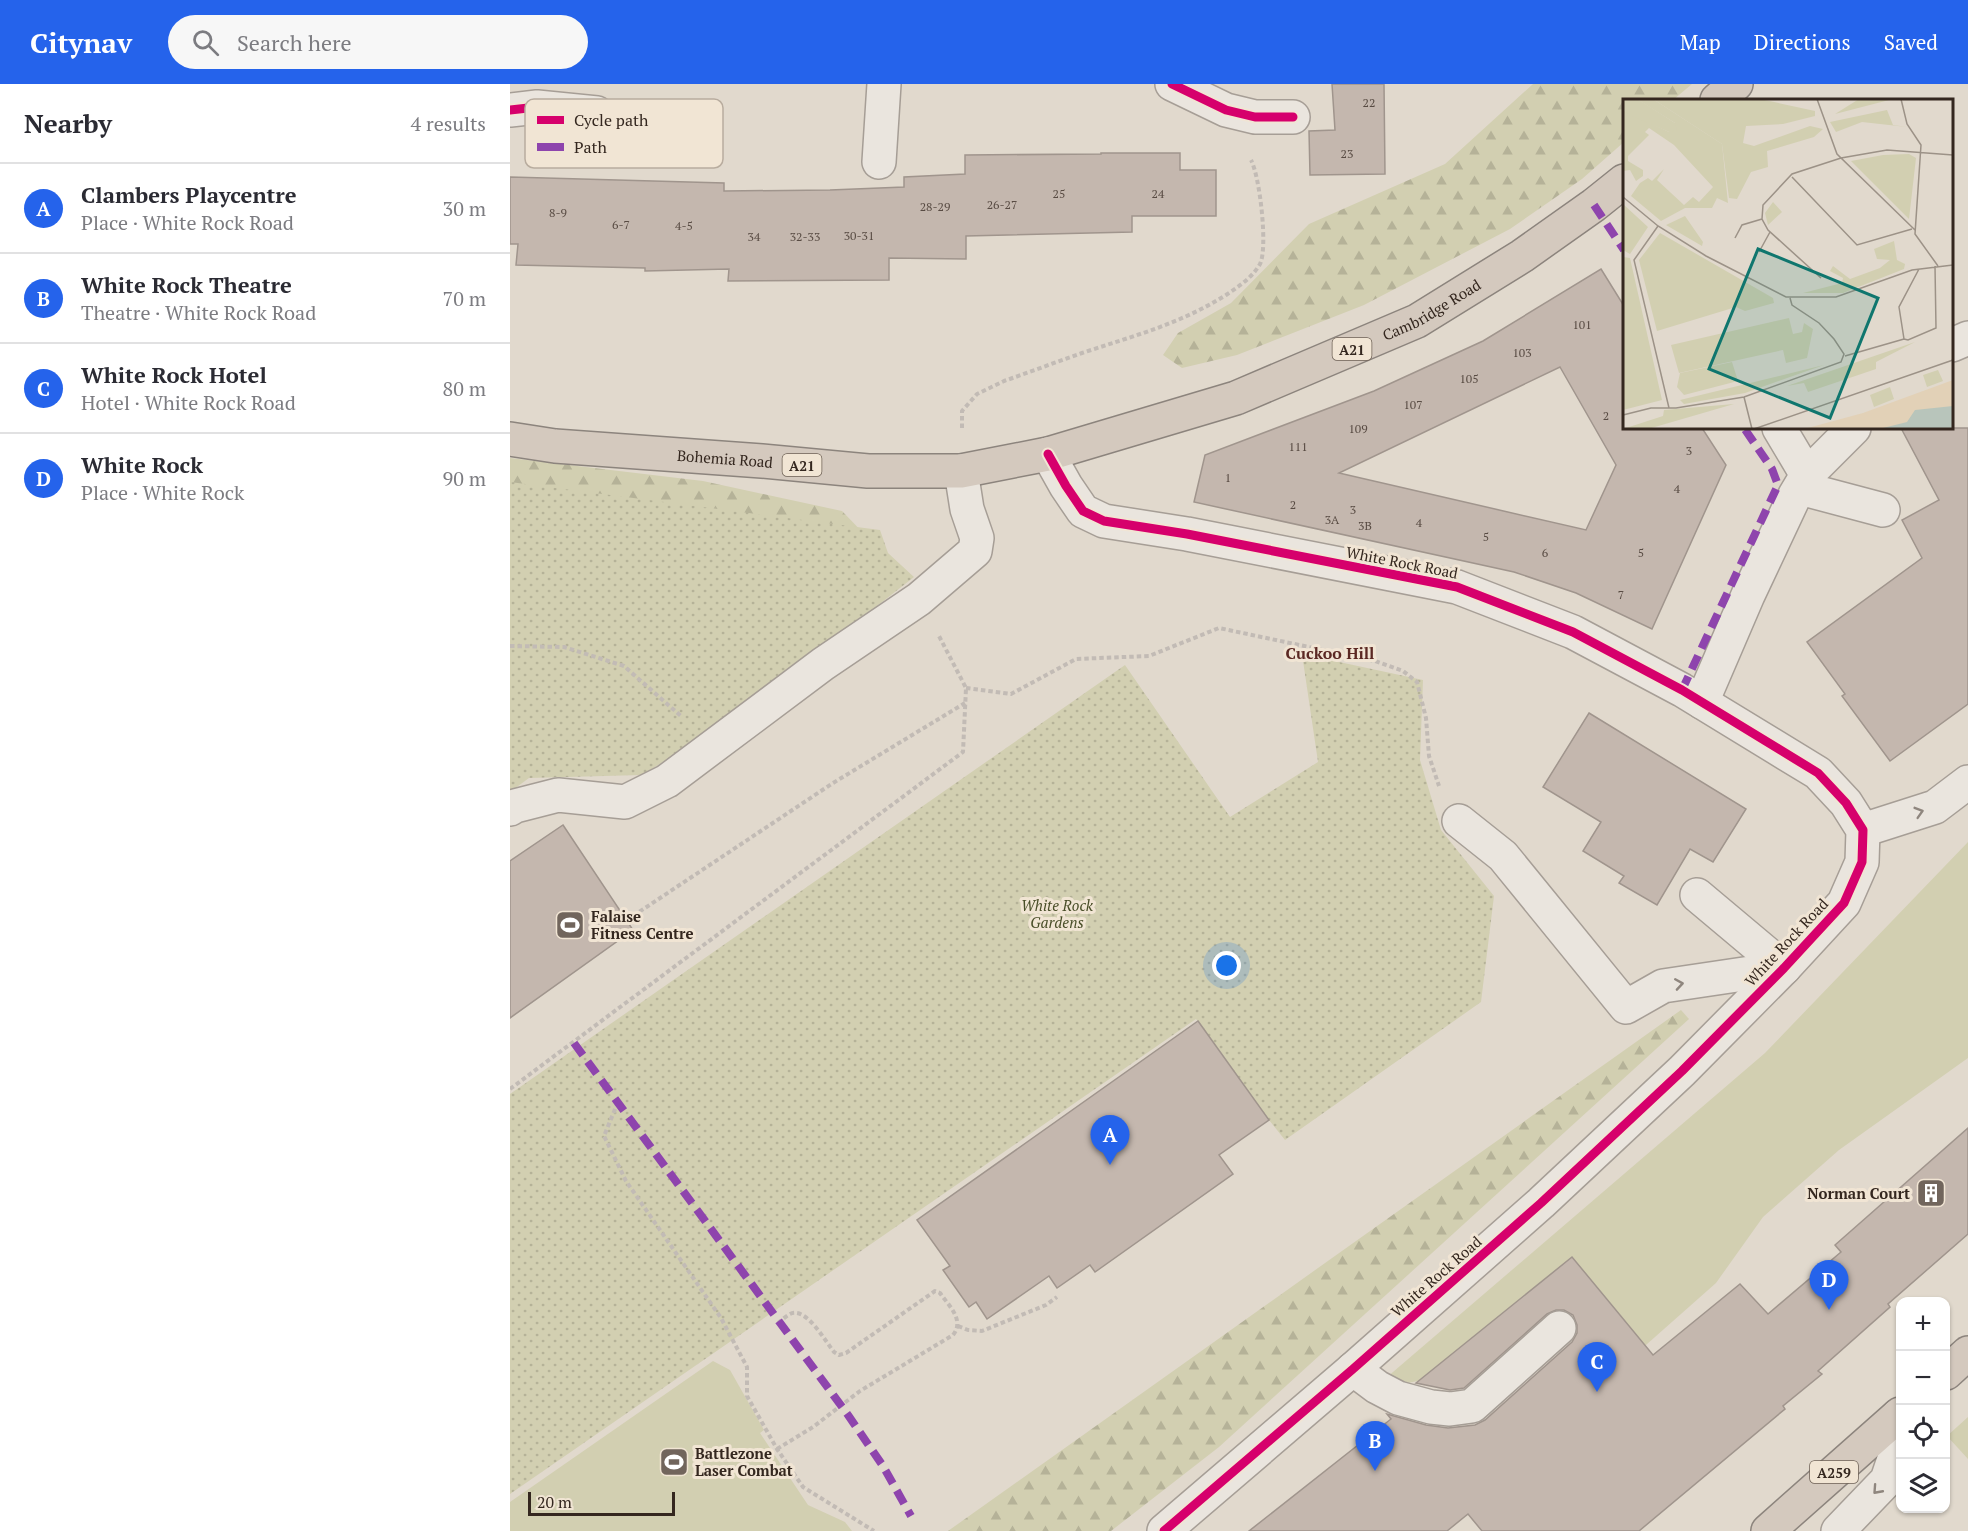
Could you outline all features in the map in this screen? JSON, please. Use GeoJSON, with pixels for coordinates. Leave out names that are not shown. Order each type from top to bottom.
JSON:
{"type":"FeatureCollection","features":[{"type":"Feature","properties":{"kind":"highway"},"geometry":{"type":"LineString","coordinates":[[1719,99],[1736,84]]}},
{"type":"Feature","properties":{"kind":"highway","name":"Cambridge Road"},"geometry":{"type":"LineString","coordinates":[[1048,454],[1236,398],[1417,321],[1522,256],[1623,182]]}},
{"type":"Feature","properties":{"kind":"highway","name":"Bohemia Road"},"geometry":{"type":"LineString","coordinates":[[510,439],[555,446],[868,471],[961,471],[1048,454]]}},
{"type":"Feature","properties":{"kind":"highway"},"geometry":{"type":"LineString","coordinates":[[1950,1369],[1968,1353]]}},
{"type":"Feature","properties":{"kind":"highway","name":"A259"},"geometry":{"type":"LineString","coordinates":[[1768,1531],[1896,1418]]}},
{"type":"Feature","properties":{"kind":"street"},"geometry":{"type":"LineString","coordinates":[[879,162],[884,84]]}},
{"type":"Feature","properties":{"kind":"street"},"geometry":{"type":"LineString","coordinates":[[1172,84],[1226,110],[1255,117],[1293,117]]}},
{"type":"Feature","properties":{"kind":"street"},"geometry":{"type":"LineString","coordinates":[[1953,345],[1968,338]]}},
{"type":"Feature","properties":{"kind":"street"},"geometry":{"type":"LineString","coordinates":[[1779,429],[1803,482],[1883,510]]}},
{"type":"Feature","properties":{"kind":"street"},"geometry":{"type":"LineString","coordinates":[[1702,702],[1748,595],[1803,482],[1853,429]]}},
{"type":"Feature","properties":{"kind":"street","name":"White Rock Road"},"geometry":{"type":"LineString","coordinates":[[1048,454],[1083,511],[1104,521],[1187,534],[1457,587],[1573,632],[1702,702],[1818,772],[1846,803],[1863,830],[1862,862],[1844,903],[1784,968],[1682,1071],[1541,1203],[1353,1369],[1164,1531]]}},
{"type":"Feature","properties":{"kind":"street"},"geometry":{"type":"LineString","coordinates":[[510,809],[558,795],[624,802],[667,781],[823,664],[919,598],[975,551],[977,538],[967,509],[961,471]]}},
{"type":"Feature","properties":{"kind":"street"},"geometry":{"type":"LineString","coordinates":[[1863,830],[1935,807],[1968,782]]}},
{"type":"Feature","properties":{"kind":"street"},"geometry":{"type":"LineString","coordinates":[[1459,821],[1503,856],[1626,1007],[1663,986],[1784,968]]}},
{"type":"Feature","properties":{"kind":"street"},"geometry":{"type":"LineString","coordinates":[[1697,895],[1784,968]]}},
{"type":"Feature","properties":{"kind":"street"},"geometry":{"type":"LineString","coordinates":[[1353,1369],[1377,1387],[1398,1398],[1431,1407],[1450,1409],[1472,1406],[1559,1328]]}},
{"type":"Feature","properties":{"kind":"street"},"geometry":{"type":"LineString","coordinates":[[1838,1531],[1887,1480],[1896,1454]]}},
{"type":"Feature","properties":{"kind":"path"},"geometry":{"type":"LineString","coordinates":[[961,471],[962,411],[977,394],[1026,373],[1177,322],[1245,283],[1261,263],[1263,246],[1260,191],[1256,169],[1226,110]]}},
{"type":"Feature","properties":{"kind":"path"},"geometry":{"type":"LineString","coordinates":[[510,1089],[963,752],[966,688],[919,598]]}},
{"type":"Feature","properties":{"kind":"path"},"geometry":{"type":"LineString","coordinates":[[966,688],[1011,694],[1076,659],[1149,656],[1219,628],[1376,661],[1403,671],[1417,682],[1426,718],[1429,756],[1444,799],[1459,821]]}},
{"type":"Feature","properties":{"kind":"path"},"geometry":{"type":"LineString","coordinates":[[510,646],[564,647],[624,666],[712,747]]}},
{"type":"Feature","properties":{"kind":"path"},"geometry":{"type":"LineString","coordinates":[[627,920],[833,783],[966,703]]}},
{"type":"Feature","properties":{"kind":"path"},"geometry":{"type":"LineString","coordinates":[[618,1102],[604,1136],[626,1181],[721,1318],[747,1367],[747,1396],[777,1449],[803,1487],[874,1531]]}},
{"type":"Feature","properties":{"kind":"path"},"geometry":{"type":"LineString","coordinates":[[777,1449],[813,1427],[860,1391],[953,1335],[958,1326],[957,1317],[940,1293],[935,1291],[846,1353],[839,1355],[834,1352],[807,1317],[800,1313],[791,1313],[778,1323]]}},
{"type":"Feature","properties":{"kind":"path"},"geometry":{"type":"LineString","coordinates":[[958,1326],[968,1330],[982,1331],[1046,1305],[1057,1298]]}},
{"type":"Feature","properties":{"kind":"green space"},"geometry":{"type":"Polygon","coordinates":[[[1533,84],[1692,84],[1674,99],[1623,99],[1623,143],[1582,179],[1510,229],[1364,305],[1237,355],[1182,368],[1163,355],[1178,333],[1231,303],[1309,224],[1445,164],[1533,84]]]}},
{"type":"Feature","properties":{"kind":"green space"},"geometry":{"type":"Polygon","coordinates":[[[510,458],[703,481],[842,511],[871,541],[510,563],[510,458]]]}},
{"type":"Feature","properties":{"kind":"green space"},"geometry":{"type":"Polygon","coordinates":[[[510,482],[880,530],[888,553],[914,577],[737,716],[642,775],[529,778],[510,792],[510,482]]]}},
{"type":"Feature","properties":{"kind":"green space","name":"White Rock Gardens"},"geometry":{"type":"Polygon","coordinates":[[[1302,654],[1423,680],[1420,760],[1441,830],[1494,896],[1481,1002],[1285,1140],[1196,1019],[510,1494],[510,1094],[1125,665],[1230,817],[1318,762],[1302,654]]]}},
{"type":"Feature","properties":{"kind":"green space"},"geometry":{"type":"Polygon","coordinates":[[[1968,842],[1968,1058],[1839,1150],[1763,1217],[1716,1283],[1629,1360],[1555,1274],[1418,1381],[1396,1385],[1386,1378],[1765,1053],[1968,842]]]}},
{"type":"Feature","properties":{"kind":"green space"},"geometry":{"type":"Polygon","coordinates":[[[1681,1010],[1689,1019],[1219,1447],[1111,1531],[948,1531],[1681,1010]]]}},
{"type":"Feature","properties":{"kind":"green space","name":"Battlezone Laser Combat"},"geometry":{"type":"Polygon","coordinates":[[[713,1361],[730,1370],[764,1430],[760,1433],[808,1505],[845,1522],[852,1531],[510,1531],[510,1502],[713,1361]]]}},
{"type":"Feature","properties":{"kind":"green space"},"geometry":{"type":"Polygon","coordinates":[[[1968,1417],[1968,1459],[1950,1439],[1950,1433],[1968,1417]]]}},
{"type":"Feature","properties":{"kind":"building"},"geometry":{"type":"Polygon","coordinates":[[[1332,84],[1384,84],[1385,174],[1310,175],[1309,131],[1335,130],[1332,84]]]}},
{"type":"Feature","properties":{"kind":"building"},"geometry":{"type":"Polygon","coordinates":[[[1180,153],[1180,170],[1216,170],[1216,216],[1132,216],[1132,232],[966,236],[966,259],[889,258],[889,280],[728,281],[729,269],[645,271],[645,268],[516,265],[518,244],[510,244],[510,177],[724,183],[724,191],[904,187],[904,177],[965,174],[965,155],[1180,153]]]}},
{"type":"Feature","properties":{"kind":"building"},"geometry":{"type":"Polygon","coordinates":[[[1601,269],[1623,304],[1623,429],[1703,429],[1726,465],[1652,629],[1576,593],[1514,572],[1194,502],[1205,455],[1374,391],[1483,341],[1601,269]],[[1560,367],[1339,473],[1586,530],[1616,465],[1560,367]]]}},
{"type":"Feature","properties":{"kind":"building"},"geometry":{"type":"Polygon","coordinates":[[[1968,428],[1968,704],[1890,761],[1842,696],[1845,694],[1807,642],[1922,558],[1902,520],[1939,500],[1902,429],[1968,428]]]}},
{"type":"Feature","properties":{"kind":"building"},"geometry":{"type":"Polygon","coordinates":[[[1589,713],[1746,809],[1713,862],[1690,849],[1657,905],[1619,883],[1624,876],[1583,851],[1601,822],[1543,787],[1589,713]]]}},
{"type":"Feature","properties":{"kind":"building","name":"Falaise Fitness Centre"},"geometry":{"type":"Polygon","coordinates":[[[563,825],[633,930],[510,1018],[510,861],[563,825]]]}},
{"type":"Feature","properties":{"kind":"building"},"geometry":{"type":"Polygon","coordinates":[[[1198,1021],[1269,1120],[1219,1155],[1233,1174],[1095,1272],[1090,1265],[1057,1288],[1049,1276],[987,1319],[976,1302],[969,1307],[943,1270],[950,1266],[917,1220],[1198,1021]]]}},
{"type":"Feature","properties":{"kind":"building"},"geometry":{"type":"Polygon","coordinates":[[[1968,1128],[1968,1234],[1888,1304],[1890,1307],[1818,1371],[1822,1374],[1783,1406],[1785,1409],[1639,1531],[1482,1531],[1468,1514],[1447,1531],[1249,1531],[1391,1419],[1387,1414],[1426,1425],[1448,1428],[1475,1425],[1485,1420],[1572,1342],[1577,1333],[1573,1315],[1564,1310],[1556,1310],[1547,1314],[1464,1388],[1450,1390],[1416,1383],[1572,1257],[1653,1355],[1740,1284],[1768,1314],[1841,1252],[1835,1245],[1968,1128]]]}},
{"type":"Feature","properties":{"kind":"marked path"},"geometry":{"type":"LineString","coordinates":[[1594,205],[1623,248]]}},
{"type":"Feature","properties":{"kind":"marked path"},"geometry":{"type":"LineString","coordinates":[[1682,690],[1778,485],[1772,469],[1745,429]]}},
{"type":"Feature","properties":{"kind":"marked path"},"geometry":{"type":"LineString","coordinates":[[574,1043],[848,1415],[883,1466],[911,1516]]}},
{"type":"Feature","properties":{"kind":"cycle path"},"geometry":{"type":"LineString","coordinates":[[1172,84],[1226,110],[1255,117],[1293,117]]}},
{"type":"Feature","properties":{"kind":"cycle path"},"geometry":{"type":"LineString","coordinates":[[510,110],[525,108]]}},
{"type":"Feature","properties":{"kind":"cycle path"},"geometry":{"type":"LineString","coordinates":[[1048,454],[1083,511],[1104,521],[1187,534],[1457,587],[1573,632],[1682,690],[1818,773],[1846,803],[1863,830],[1862,862],[1844,903],[1784,968],[1682,1071],[1541,1203],[1353,1369],[1164,1531]]}},
{"type":"Feature","properties":{"kind":"place","name":"Falaise Fitness Centre"},"geometry":{"type":"Point","coordinates":[570,925]}},
{"type":"Feature","properties":{"kind":"place","name":"Clambers Playcentre"},"geometry":{"type":"Point","coordinates":[1110,1165]}},
{"type":"Feature","properties":{"kind":"place","name":"Norman Court"},"geometry":{"type":"Point","coordinates":[1931,1193]}},
{"type":"Feature","properties":{"kind":"place","name":"White Rock"},"geometry":{"type":"Point","coordinates":[1829,1310]}},
{"type":"Feature","properties":{"kind":"place","name":"White Rock Hotel"},"geometry":{"type":"Point","coordinates":[1597,1392]}},
{"type":"Feature","properties":{"kind":"place","name":"Battlezone Laser Combat"},"geometry":{"type":"Point","coordinates":[674,1462]}},
{"type":"Feature","properties":{"kind":"place","name":"White Rock Theatre"},"geometry":{"type":"Point","coordinates":[1375,1471]}},
{"type":"Feature","properties":{"kind":"district","name":"Cuckoo Hill"},"geometry":{"type":"Point","coordinates":[1330,653]}}]}
